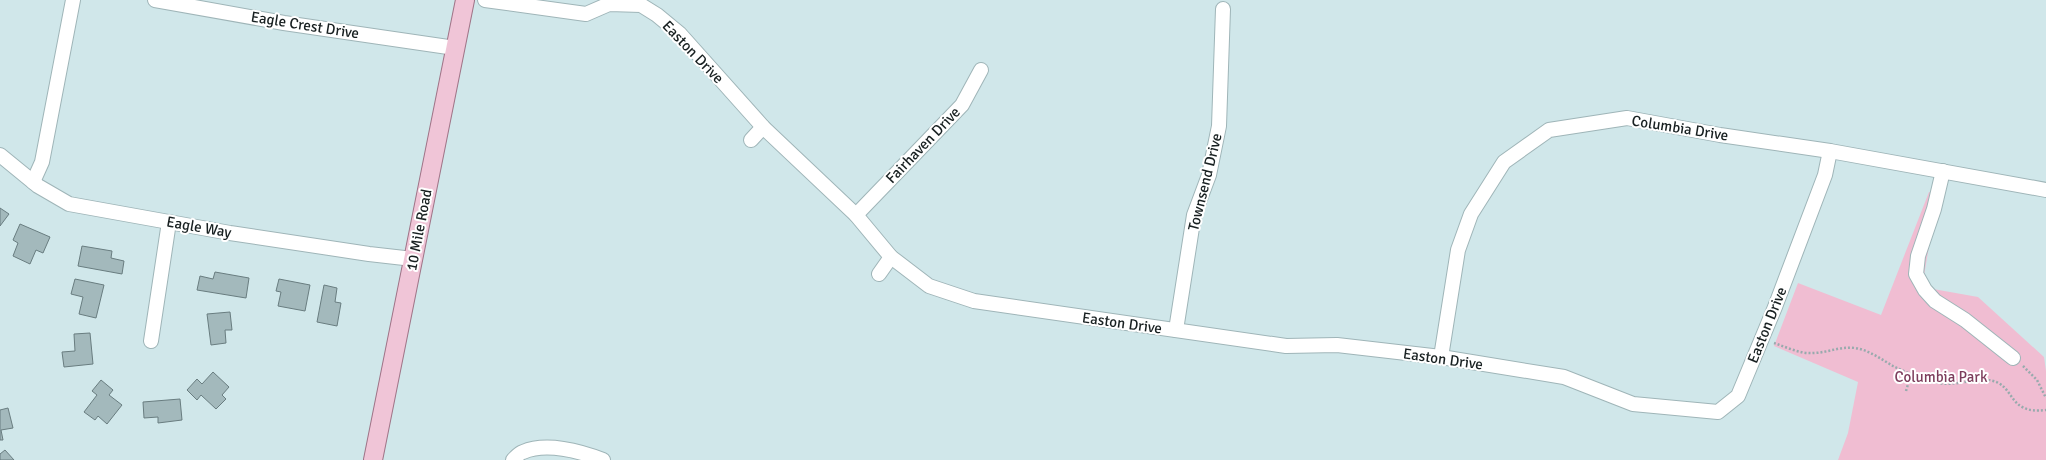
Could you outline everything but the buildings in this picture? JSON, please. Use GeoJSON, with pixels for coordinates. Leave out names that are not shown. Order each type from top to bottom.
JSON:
{"type":"FeatureCollection","features":[{"type":"Feature","properties":{"kind":"main road","name":"10 Mile Road"},"geometry":{"type":"LineString","coordinates":[[373,460],[465,0]]}},
{"type":"Feature","properties":{"kind":"street"},"geometry":{"type":"LineString","coordinates":[[33,182],[42,162],[73,0]]}},
{"type":"Feature","properties":{"kind":"street","name":"Eagle Crest Drive"},"geometry":{"type":"LineString","coordinates":[[155,0],[307,26],[455,48]]}},
{"type":"Feature","properties":{"kind":"street","name":"Easton Drive"},"geometry":{"type":"LineString","coordinates":[[485,0],[586,14],[607,2],[641,5],[657,15],[680,34],[763,127],[856,215],[890,257],[929,286],[974,301],[1286,346],[1337,345],[1441,357],[1564,377],[1633,404],[1718,412],[1738,396],[1825,175],[1830,151]]}},
{"type":"Feature","properties":{"kind":"street","name":"Townsend Drive"},"geometry":{"type":"LineString","coordinates":[[1176,330],[1194,215],[1208,175],[1219,126],[1223,9]]}},
{"type":"Feature","properties":{"kind":"street","name":"Fairhaven Drive"},"geometry":{"type":"LineString","coordinates":[[856,215],[962,106],[981,70]]}},
{"type":"Feature","properties":{"kind":"street","name":"Columbia Drive"},"geometry":{"type":"LineString","coordinates":[[1441,357],[1458,250],[1471,214],[1504,162],[1549,130],[1627,118],[1720,135],[1830,151],[2046,190]]}},
{"type":"Feature","properties":{"kind":"street"},"geometry":{"type":"LineString","coordinates":[[751,140],[763,127]]}},
{"type":"Feature","properties":{"kind":"street","name":"Eagle Way"},"geometry":{"type":"LineString","coordinates":[[0,155],[33,182],[69,204],[168,222],[354,252],[413,259]]}},
{"type":"Feature","properties":{"kind":"street"},"geometry":{"type":"LineString","coordinates":[[1943,171],[1934,209],[1918,256],[1916,274],[1925,290],[1935,301],[1965,320],[2013,358]]}},
{"type":"Feature","properties":{"kind":"street"},"geometry":{"type":"LineString","coordinates":[[151,341],[168,222]]}},
{"type":"Feature","properties":{"kind":"street"},"geometry":{"type":"LineString","coordinates":[[879,274],[890,257]]}},
{"type":"Feature","properties":{"kind":"street"},"geometry":{"type":"LineString","coordinates":[[513,460],[521,452],[541,448],[572,451],[603,460]]}},
{"type":"Feature","properties":{"kind":"path"},"geometry":{"type":"LineString","coordinates":[[1762,337],[1805,352],[1813,353],[1845,347],[1856,348],[1871,353],[1911,374],[1941,383],[1988,380],[2001,384],[2020,407],[2029,411],[2046,410]]}},
{"type":"Feature","properties":{"kind":"path"},"geometry":{"type":"LineString","coordinates":[[2013,358],[2037,380],[2046,398]]}},
{"type":"Feature","properties":{"kind":"path"},"geometry":{"type":"LineString","coordinates":[[1906,391],[1911,374]]}},
{"type":"Feature","properties":{"kind":"green space","name":"Columbia Park"},"geometry":{"type":"Polygon","coordinates":[[[1929,192],[1938,194],[1922,287],[1978,297],[2044,357],[2046,371],[2046,460],[1838,460],[1848,433],[1858,382],[1774,346],[1798,283],[1881,315],[1929,192]]]}}]}
